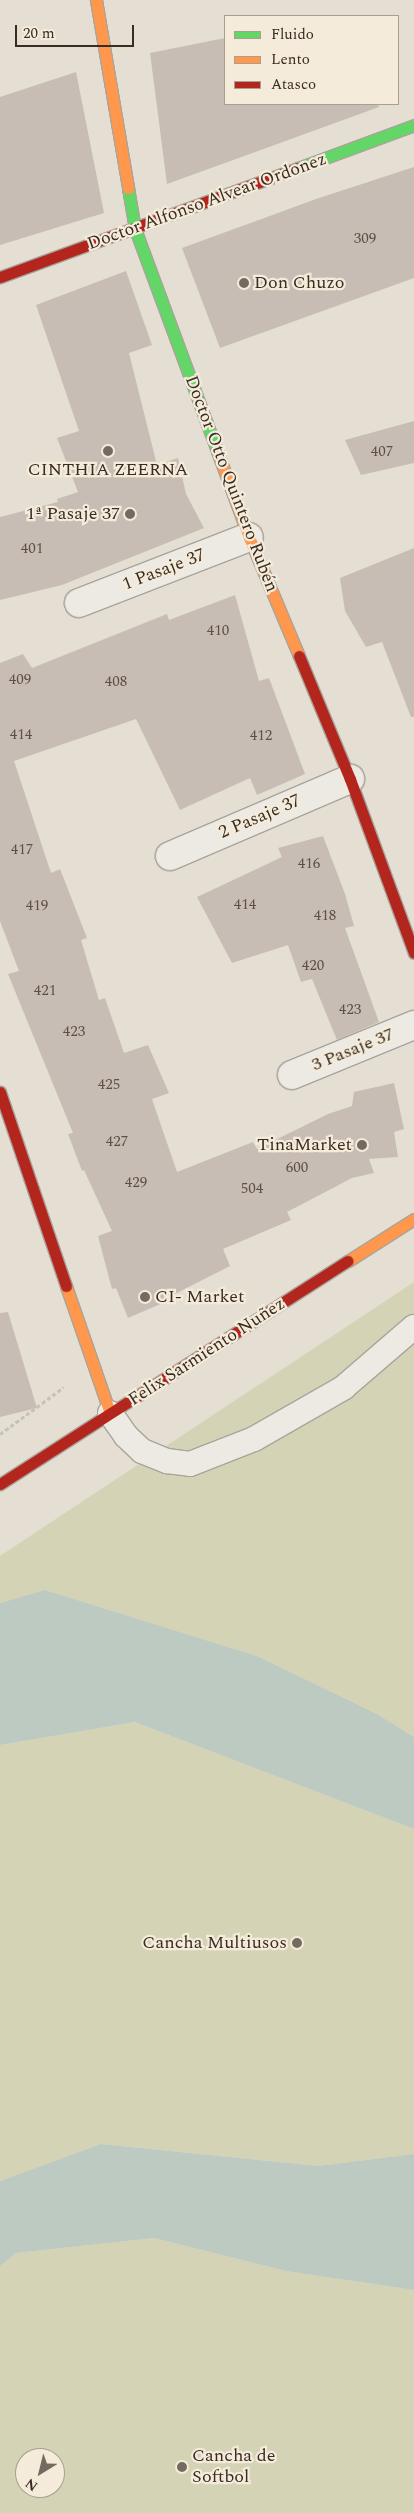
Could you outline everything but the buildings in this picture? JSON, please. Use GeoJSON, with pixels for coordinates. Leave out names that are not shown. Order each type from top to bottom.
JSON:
{"type":"FeatureCollection","features":[{"type":"Feature","properties":{"kind":"street","name":"Doctor Otto Quintero Rubén"},"geometry":{"type":"LineString","coordinates":[[96,0],[136,229],[249,537],[350,779],[414,953]]}},
{"type":"Feature","properties":{"kind":"street","name":"Doctor Alfonso Alvear Ordonez"},"geometry":{"type":"LineString","coordinates":[[0,277],[136,229],[414,125]]}},
{"type":"Feature","properties":{"kind":"street","name":"1 Pasaje 37"},"geometry":{"type":"LineString","coordinates":[[78,603],[249,537]]}},
{"type":"Feature","properties":{"kind":"street","name":"2 Pasaje 37"},"geometry":{"type":"LineString","coordinates":[[170,856],[350,779]]}},
{"type":"Feature","properties":{"kind":"street","name":"3 Pasaje 37"},"geometry":{"type":"LineString","coordinates":[[292,1074],[414,1025]]}},
{"type":"Feature","properties":{"kind":"street"},"geometry":{"type":"LineString","coordinates":[[0,1092],[110,1413]]}},
{"type":"Feature","properties":{"kind":"street","name":"Felix Sarmiento Nuñez"},"geometry":{"type":"LineString","coordinates":[[0,1484],[414,1219]]}},
{"type":"Feature","properties":{"kind":"lane"},"geometry":{"type":"LineString","coordinates":[[110,1413],[126,1436],[142,1451],[167,1461],[190,1464],[254,1439],[343,1388],[414,1327]]}},
{"type":"Feature","properties":{"kind":"path"},"geometry":{"type":"LineString","coordinates":[[0,1434],[93,1365]]}},
{"type":"Feature","properties":{"kind":"green space"},"geometry":{"type":"Polygon","coordinates":[[[414,1282],[414,1737],[377,1714],[257,1656],[45,1590],[0,1603],[0,1556],[414,1282]]]}},
{"type":"Feature","properties":{"kind":"green space"},"geometry":{"type":"Polygon","coordinates":[[[135,1722],[414,1829],[414,2154],[318,2166],[101,2144],[0,2181],[0,1745],[135,1722]]]}},
{"type":"Feature","properties":{"kind":"green space"},"geometry":{"type":"Polygon","coordinates":[[[154,2238],[286,2271],[414,2290],[414,2513],[0,2513],[0,2266],[16,2253],[154,2238]]]}},
{"type":"Feature","properties":{"kind":"shaded area"},"geometry":{"type":"Polygon","coordinates":[[[45,1590],[257,1656],[377,1714],[414,1737],[414,1829],[135,1722],[0,1745],[0,1603],[45,1590]]]}},
{"type":"Feature","properties":{"kind":"shaded area"},"geometry":{"type":"Polygon","coordinates":[[[101,2144],[318,2166],[414,2154],[414,2290],[286,2271],[154,2238],[16,2253],[0,2266],[0,2181],[101,2144]]]}},
{"type":"Feature","properties":{"kind":"traffic: fast"},"geometry":{"type":"LineString","coordinates":[[298,168],[414,125]]}},
{"type":"Feature","properties":{"kind":"traffic: fast"},"geometry":{"type":"LineString","coordinates":[[128,188],[135,229],[217,451]]}},
{"type":"Feature","properties":{"kind":"traffic: slow"},"geometry":{"type":"LineString","coordinates":[[96,0],[128,188]]}},
{"type":"Feature","properties":{"kind":"traffic: slow"},"geometry":{"type":"LineString","coordinates":[[217,451],[249,537],[299,656]]}},
{"type":"Feature","properties":{"kind":"traffic: slow"},"geometry":{"type":"LineString","coordinates":[[348,1261],[414,1219]]}},
{"type":"Feature","properties":{"kind":"traffic: slow"},"geometry":{"type":"LineString","coordinates":[[66,1286],[110,1413]]}},
{"type":"Feature","properties":{"kind":"traffic: jam"},"geometry":{"type":"LineString","coordinates":[[0,277],[298,168]]}},
{"type":"Feature","properties":{"kind":"traffic: jam"},"geometry":{"type":"LineString","coordinates":[[299,656],[350,779],[414,953]]}},
{"type":"Feature","properties":{"kind":"traffic: jam"},"geometry":{"type":"LineString","coordinates":[[0,1092],[66,1286]]}},
{"type":"Feature","properties":{"kind":"traffic: jam"},"geometry":{"type":"LineString","coordinates":[[0,1484],[348,1261]]}},
{"type":"Feature","properties":{"kind":"place","name":"Don Chuzo"},"geometry":{"type":"Point","coordinates":[244,283]}},
{"type":"Feature","properties":{"kind":"place","name":"CINTHIA ZEERNA"},"geometry":{"type":"Point","coordinates":[108,451]}},
{"type":"Feature","properties":{"kind":"place","name":"1ª Pasaje 37"},"geometry":{"type":"Point","coordinates":[130,514]}},
{"type":"Feature","properties":{"kind":"place","name":"TinaMarket"},"geometry":{"type":"Point","coordinates":[362,1145]}},
{"type":"Feature","properties":{"kind":"place","name":"CI- Market"},"geometry":{"type":"Point","coordinates":[145,1297]}},
{"type":"Feature","properties":{"kind":"place","name":"Cancha Multiusos"},"geometry":{"type":"Point","coordinates":[297,1943]}},
{"type":"Feature","properties":{"kind":"place","name":"Cancha de Softbol"},"geometry":{"type":"Point","coordinates":[182,2467]}}]}
